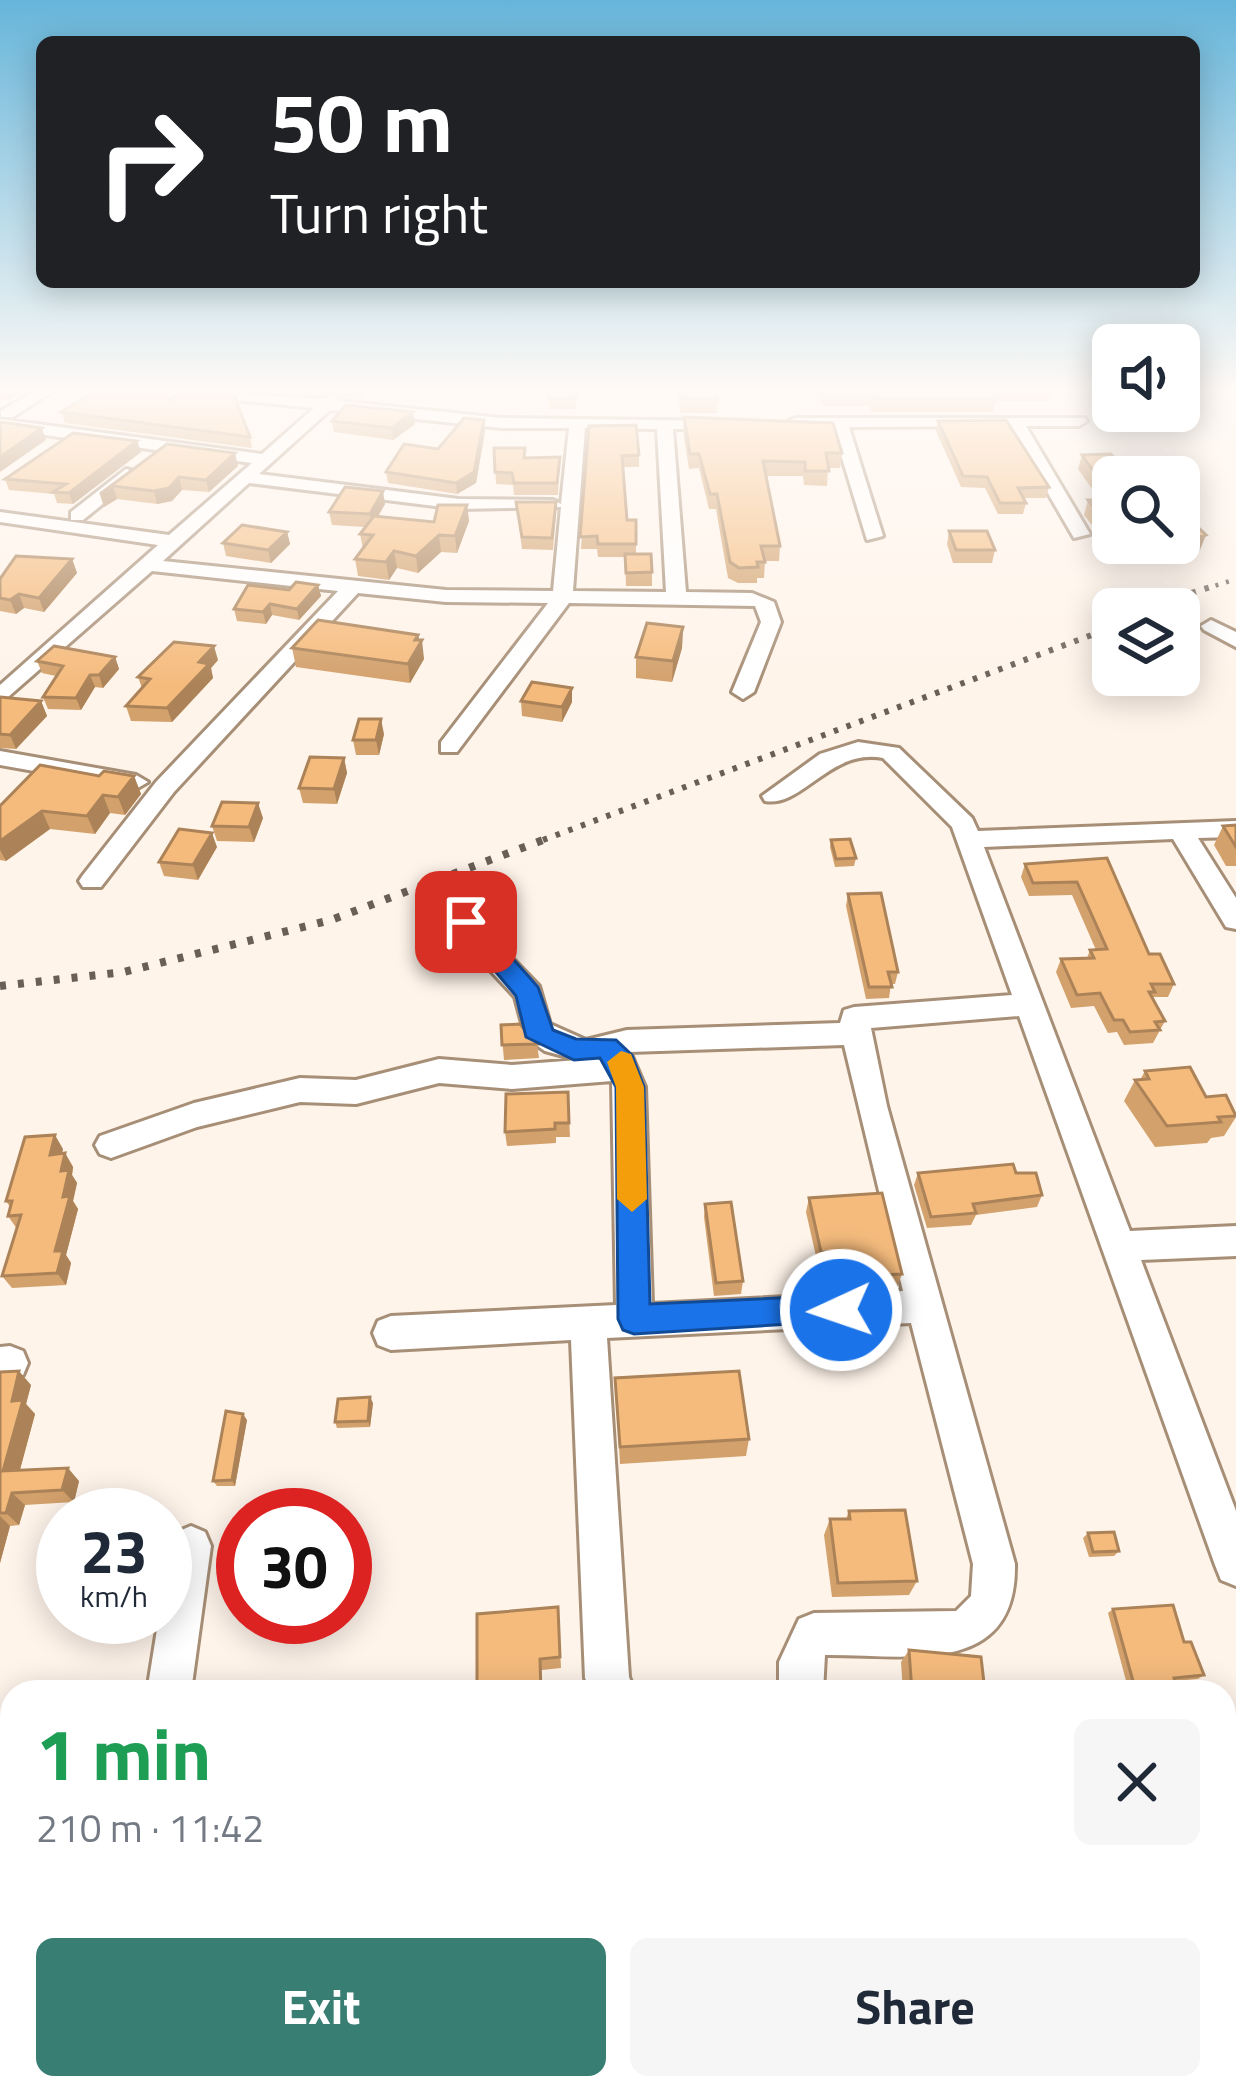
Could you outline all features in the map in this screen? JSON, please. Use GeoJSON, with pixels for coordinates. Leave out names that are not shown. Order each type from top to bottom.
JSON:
{"type":"FeatureCollection","features":[{"type":"Feature","properties":{"kind":"street"},"geometry":{"type":"LineString","coordinates":[[77,517],[112,489]]}},
{"type":"Feature","properties":{"kind":"street"},"geometry":{"type":"LineString","coordinates":[[0,697],[236,489]]}},
{"type":"Feature","properties":{"kind":"street"},"geometry":{"type":"LineString","coordinates":[[338,489],[459,504],[570,505]]}},
{"type":"Feature","properties":{"kind":"street"},"geometry":{"type":"LineString","coordinates":[[449,747],[562,599],[572,489]]}},
{"type":"Feature","properties":{"kind":"street"},"geometry":{"type":"LineString","coordinates":[[669,489],[676,596]]}},
{"type":"Feature","properties":{"kind":"street"},"geometry":{"type":"LineString","coordinates":[[860,489],[874,536]]}},
{"type":"Feature","properties":{"kind":"street"},"geometry":{"type":"LineString","coordinates":[[1054,489],[1081,534]]}},
{"type":"Feature","properties":{"kind":"street"},"geometry":{"type":"LineString","coordinates":[[0,517],[176,542]]}},
{"type":"Feature","properties":{"kind":"street"},"geometry":{"type":"LineString","coordinates":[[148,565],[351,589],[764,602],[771,622],[743,692]]}},
{"type":"Feature","properties":{"kind":"street"},"geometry":{"type":"LineString","coordinates":[[92,881],[165,787],[351,589]]}},
{"type":"Feature","properties":{"kind":"street"},"geometry":{"type":"LineString","coordinates":[[1211,626],[1236,641]]}},
{"type":"Feature","properties":{"kind":"street"},"geometry":{"type":"LineString","coordinates":[[774,796],[825,760],[852,749],[877,748],[891,753],[950,806],[969,838],[1026,1005],[1236,1565]]}},
{"type":"Feature","properties":{"kind":"street"},"geometry":{"type":"LineString","coordinates":[[0,758],[165,787]]}},
{"type":"Feature","properties":{"kind":"street"},"geometry":{"type":"LineString","coordinates":[[969,838],[1236,829]]}},
{"type":"Feature","properties":{"kind":"street"},"geometry":{"type":"LineString","coordinates":[[1181,831],[1236,920]]}},
{"type":"Feature","properties":{"kind":"street"},"geometry":{"type":"LineString","coordinates":[[449,892],[472,933],[529,994],[536,1030],[574,1049],[616,1060]]}},
{"type":"Feature","properties":{"kind":"street"},"geometry":{"type":"LineString","coordinates":[[801,1680],[801,1659],[814,1634],[956,1632],[976,1626],[991,1608],[994,1564],[924,1306],[854,1018],[1026,1005]]}},
{"type":"Feature","properties":{"kind":"street"},"geometry":{"type":"LineString","coordinates":[[111,1145],[194,1115],[300,1090],[356,1092],[439,1071],[512,1076],[613,1069],[627,1041],[856,1034]]}},
{"type":"Feature","properties":{"kind":"street"},"geometry":{"type":"LineString","coordinates":[[616,1060],[634,1319]]}},
{"type":"Feature","properties":{"kind":"street"},"geometry":{"type":"LineString","coordinates":[[1120,1246],[1236,1241]]}},
{"type":"Feature","properties":{"kind":"street"},"geometry":{"type":"LineString","coordinates":[[391,1333],[924,1306]]}},
{"type":"Feature","properties":{"kind":"street"},"geometry":{"type":"LineString","coordinates":[[588,1323],[609,1680]]}},
{"type":"Feature","properties":{"kind":"street"},"geometry":{"type":"LineString","coordinates":[[172,1680],[177,1644]]}},
{"type":"Feature","properties":{"kind":"building"},"geometry":{"type":"Polygon","coordinates":[[[344,489],[383,491],[370,514],[329,512],[344,489]]]}},
{"type":"Feature","properties":{"kind":"building"},"geometry":{"type":"Polygon","coordinates":[[[584,489],[625,489],[627,520],[636,520],[636,544],[598,544],[597,536],[580,537],[584,489]]]}},
{"type":"Feature","properties":{"kind":"building"},"geometry":{"type":"Polygon","coordinates":[[[709,489],[769,489],[780,546],[761,546],[765,562],[739,568],[730,562],[717,494],[709,489]]]}},
{"type":"Feature","properties":{"kind":"building"},"geometry":{"type":"Polygon","coordinates":[[[993,489],[1019,489],[1026,503],[1000,503],[993,489]]]}},
{"type":"Feature","properties":{"kind":"building"},"geometry":{"type":"Polygon","coordinates":[[[516,502],[556,502],[552,538],[522,537],[516,502]]]}},
{"type":"Feature","properties":{"kind":"building"},"geometry":{"type":"Polygon","coordinates":[[[438,505],[467,505],[455,536],[439,535],[416,556],[394,551],[386,562],[355,559],[373,535],[360,534],[374,516],[434,522],[438,505]]]}},
{"type":"Feature","properties":{"kind":"building"},"geometry":{"type":"Polygon","coordinates":[[[242,525],[287,532],[268,550],[223,543],[242,525]]]}},
{"type":"Feature","properties":{"kind":"building"},"geometry":{"type":"Polygon","coordinates":[[[949,531],[987,531],[995,550],[956,550],[949,531]]]}},
{"type":"Feature","properties":{"kind":"building"},"geometry":{"type":"Polygon","coordinates":[[[625,554],[651,554],[652,572],[626,573],[625,554]]]}},
{"type":"Feature","properties":{"kind":"building"},"geometry":{"type":"Polygon","coordinates":[[[16,556],[72,559],[39,598],[19,594],[10,600],[0,598],[0,579],[16,556]]]}},
{"type":"Feature","properties":{"kind":"building"},"geometry":{"type":"Polygon","coordinates":[[[296,582],[318,585],[297,609],[270,604],[263,612],[234,609],[248,585],[289,590],[296,582]]]}},
{"type":"Feature","properties":{"kind":"building"},"geometry":{"type":"Polygon","coordinates":[[[318,620],[418,635],[415,640],[422,640],[408,664],[292,648],[318,620]]]}},
{"type":"Feature","properties":{"kind":"building"},"geometry":{"type":"Polygon","coordinates":[[[647,623],[683,627],[673,661],[636,657],[647,623]]]}},
{"type":"Feature","properties":{"kind":"building"},"geometry":{"type":"Polygon","coordinates":[[[174,642],[214,646],[199,662],[209,664],[167,708],[126,706],[150,679],[138,677],[174,642]]]}},
{"type":"Feature","properties":{"kind":"building"},"geometry":{"type":"Polygon","coordinates":[[[54,646],[115,657],[99,675],[90,675],[76,698],[43,697],[63,666],[37,661],[54,646]]]}},
{"type":"Feature","properties":{"kind":"building"},"geometry":{"type":"Polygon","coordinates":[[[532,682],[572,688],[562,707],[521,701],[532,682]]]}},
{"type":"Feature","properties":{"kind":"building"},"geometry":{"type":"Polygon","coordinates":[[[0,697],[41,701],[10,735],[0,734],[0,697]]]}},
{"type":"Feature","properties":{"kind":"building"},"geometry":{"type":"Polygon","coordinates":[[[359,719],[381,719],[376,740],[353,740],[359,719]]]}},
{"type":"Feature","properties":{"kind":"building"},"geometry":{"type":"Polygon","coordinates":[[[310,757],[344,758],[334,789],[299,788],[310,757]]]}},
{"type":"Feature","properties":{"kind":"building"},"geometry":{"type":"Polygon","coordinates":[[[40,765],[99,776],[104,771],[134,776],[118,797],[103,795],[87,816],[42,811],[0,841],[0,806],[40,765]]]}},
{"type":"Feature","properties":{"kind":"building"},"geometry":{"type":"Polygon","coordinates":[[[222,802],[258,803],[249,827],[212,826],[222,802]]]}},
{"type":"Feature","properties":{"kind":"building"},"geometry":{"type":"Polygon","coordinates":[[[1236,825],[1236,847],[1223,826],[1236,825]]]}},
{"type":"Feature","properties":{"kind":"building"},"geometry":{"type":"Polygon","coordinates":[[[179,829],[212,833],[193,865],[159,862],[179,829]]]}},
{"type":"Feature","properties":{"kind":"building"},"geometry":{"type":"Polygon","coordinates":[[[850,839],[856,858],[836,859],[831,840],[850,839]]]}},
{"type":"Feature","properties":{"kind":"building"},"geometry":{"type":"Polygon","coordinates":[[[1107,858],[1149,954],[1160,954],[1174,984],[1151,984],[1155,992],[1149,992],[1165,1021],[1155,1022],[1160,1030],[1130,1032],[1123,1020],[1114,1020],[1100,993],[1077,995],[1061,959],[1094,958],[1090,950],[1107,949],[1077,882],[1033,883],[1025,864],[1107,858]]]}},
{"type":"Feature","properties":{"kind":"building"},"geometry":{"type":"Polygon","coordinates":[[[881,893],[898,972],[888,972],[892,987],[869,987],[848,894],[881,893]]]}},
{"type":"Feature","properties":{"kind":"building"},"geometry":{"type":"Polygon","coordinates":[[[520,1024],[537,1044],[502,1045],[501,1025],[520,1024]]]}},
{"type":"Feature","properties":{"kind":"building"},"geometry":{"type":"Polygon","coordinates":[[[1190,1067],[1206,1097],[1226,1095],[1236,1116],[1218,1117],[1221,1122],[1167,1126],[1135,1080],[1149,1079],[1145,1071],[1190,1067]]]}},
{"type":"Feature","properties":{"kind":"building"},"geometry":{"type":"Polygon","coordinates":[[[568,1092],[569,1123],[555,1123],[555,1129],[505,1132],[506,1094],[568,1092]]]}},
{"type":"Feature","properties":{"kind":"building"},"geometry":{"type":"Polygon","coordinates":[[[55,1135],[50,1155],[65,1153],[61,1171],[69,1170],[63,1197],[70,1196],[55,1251],[63,1251],[57,1273],[2,1276],[21,1215],[8,1216],[12,1201],[6,1201],[25,1137],[55,1135]]]}},
{"type":"Feature","properties":{"kind":"building"},"geometry":{"type":"Polygon","coordinates":[[[1013,1164],[1016,1173],[1036,1173],[1042,1195],[973,1204],[976,1213],[931,1217],[918,1173],[1013,1164]]]}},
{"type":"Feature","properties":{"kind":"building"},"geometry":{"type":"Polygon","coordinates":[[[882,1193],[902,1274],[835,1277],[831,1252],[821,1252],[809,1198],[882,1193]]]}},
{"type":"Feature","properties":{"kind":"building"},"geometry":{"type":"Polygon","coordinates":[[[731,1202],[743,1281],[716,1283],[705,1204],[731,1202]]]}},
{"type":"Feature","properties":{"kind":"building"},"geometry":{"type":"Polygon","coordinates":[[[19,1371],[12,1401],[23,1400],[3,1471],[68,1468],[63,1488],[12,1493],[6,1513],[0,1513],[0,1372],[19,1371]]]}},
{"type":"Feature","properties":{"kind":"building"},"geometry":{"type":"Polygon","coordinates":[[[739,1371],[749,1439],[620,1447],[615,1378],[739,1371]]]}},
{"type":"Feature","properties":{"kind":"building"},"geometry":{"type":"Polygon","coordinates":[[[370,1397],[368,1421],[335,1422],[338,1399],[370,1397]]]}},
{"type":"Feature","properties":{"kind":"building"},"geometry":{"type":"Polygon","coordinates":[[[226,1411],[243,1414],[232,1480],[213,1481],[226,1411]]]}},
{"type":"Feature","properties":{"kind":"building"},"geometry":{"type":"Polygon","coordinates":[[[905,1510],[917,1581],[838,1583],[830,1519],[850,1519],[849,1511],[905,1510]]]}},
{"type":"Feature","properties":{"kind":"building"},"geometry":{"type":"Polygon","coordinates":[[[1114,1532],[1119,1551],[1093,1552],[1088,1533],[1114,1532]]]}},
{"type":"Feature","properties":{"kind":"building"},"geometry":{"type":"Polygon","coordinates":[[[1173,1605],[1184,1642],[1191,1642],[1204,1675],[1133,1680],[1113,1609],[1173,1605]]]}},
{"type":"Feature","properties":{"kind":"building"},"geometry":{"type":"Polygon","coordinates":[[[558,1607],[560,1657],[540,1659],[541,1680],[477,1680],[477,1614],[558,1607]]]}},
{"type":"Feature","properties":{"kind":"building"},"geometry":{"type":"Polygon","coordinates":[[[909,1650],[981,1657],[984,1680],[911,1680],[909,1650]]]}},
{"type":"Feature","properties":{"kind":"railway"},"geometry":{"type":"LineString","coordinates":[[1205,589],[1236,579]]}},
{"type":"Feature","properties":{"kind":"railway"},"geometry":{"type":"LineString","coordinates":[[1200,590],[1214,586]]}},
{"type":"Feature","properties":{"kind":"railway"},"geometry":{"type":"LineString","coordinates":[[548,838],[1092,635]]}},
{"type":"Feature","properties":{"kind":"railway"},"geometry":{"type":"LineString","coordinates":[[0,986],[124,972],[331,920],[548,838]]}},
{"type":"Feature","properties":{"kind":"railway"},"geometry":{"type":"LineString","coordinates":[[543,840],[548,838]]}},
{"type":"Feature","properties":{"kind":"slow traffic"},"geometry":{"type":"LineString","coordinates":[[621,1062],[630,1087],[632,1199]]}},
{"type":"Feature","properties":{"kind":"route"},"geometry":{"type":"LineString","coordinates":[[466,922],[529,994],[536,1030],[543,1037],[586,1051],[606,1047],[622,1063],[630,1087],[634,1319],[841,1310]]}}]}
